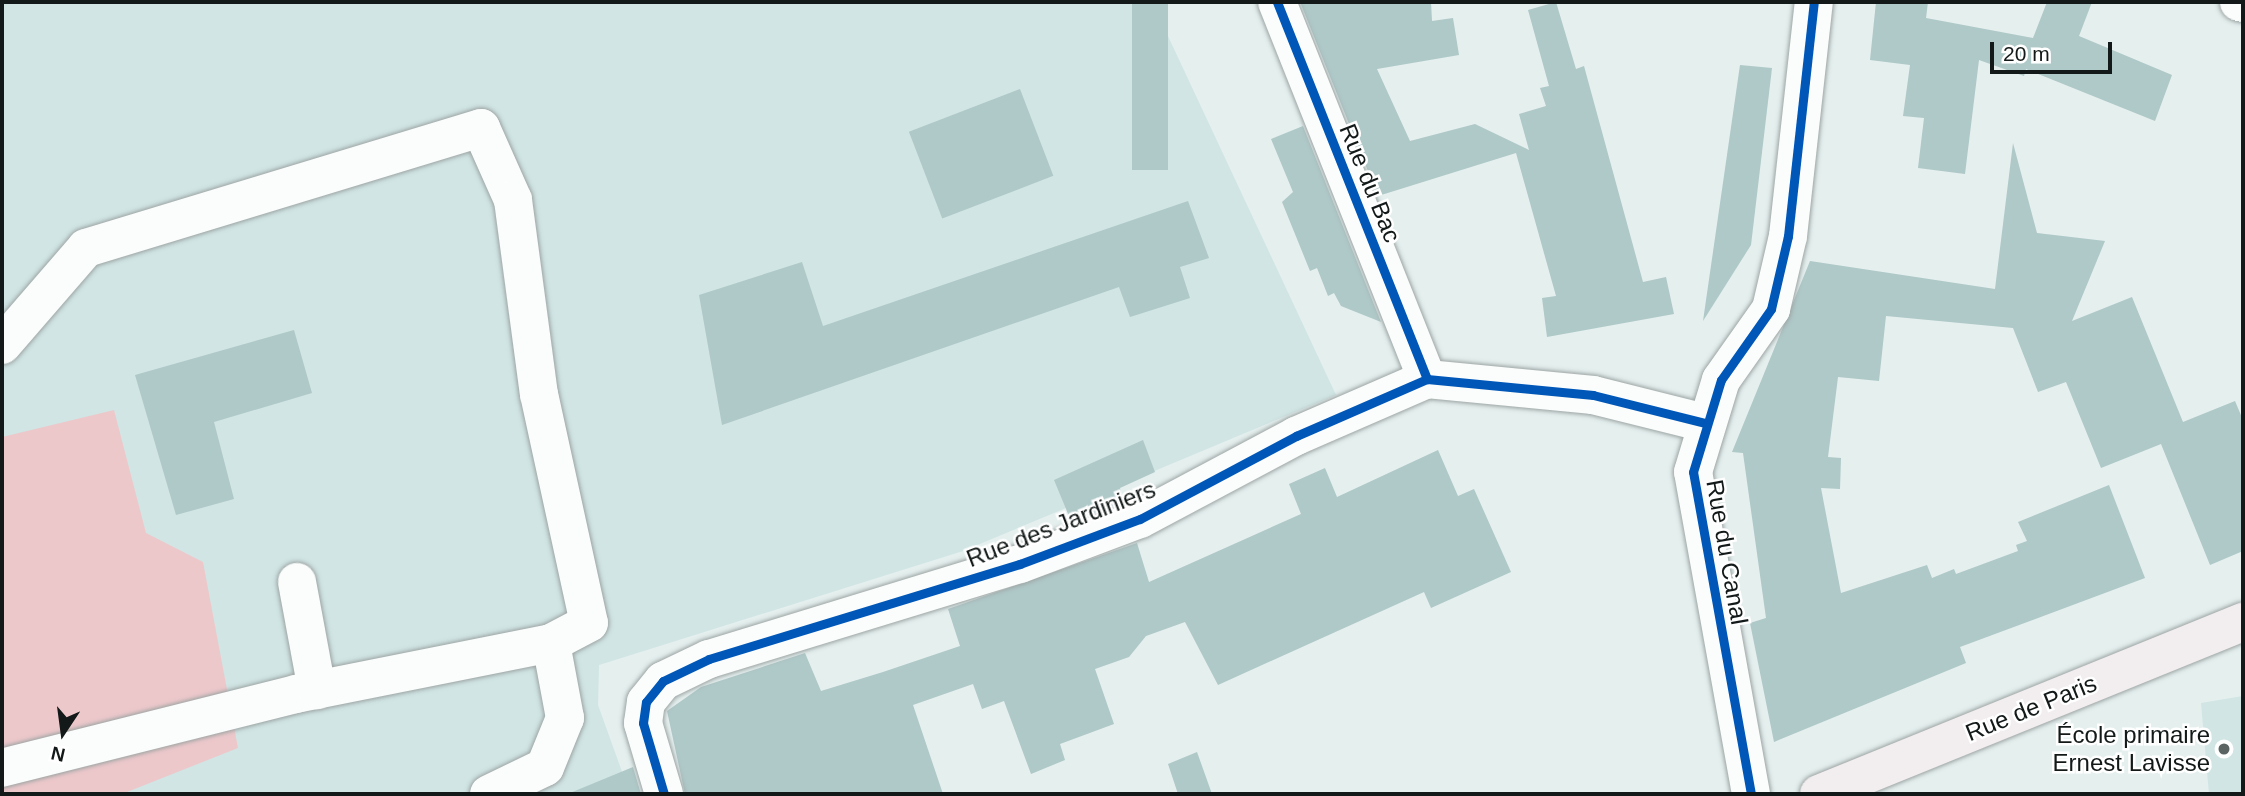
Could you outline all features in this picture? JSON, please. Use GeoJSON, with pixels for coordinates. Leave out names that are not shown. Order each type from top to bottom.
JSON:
{"type":"FeatureCollection","features":[{"type":"Feature","properties":{"kind":"main road","name":"Rue de Paris"},"geometry":{"type":"LineString","coordinates":[[1819,794],[2243,622]]}},
{"type":"Feature","properties":{"kind":"street","name":"Rue du Bac"},"geometry":{"type":"LineString","coordinates":[[1277,2],[1427,379]]}},
{"type":"Feature","properties":{"kind":"street","name":"Rue du Canal"},"geometry":{"type":"LineString","coordinates":[[1751,794],[1693,472],[1705,424],[1721,380],[1770,309],[1788,236],[1814,2]]}},
{"type":"Feature","properties":{"kind":"street"},"geometry":{"type":"LineString","coordinates":[[2,345],[86,248],[481,128],[513,200],[539,394],[589,623],[551,643],[317,690],[2,768]]}},
{"type":"Feature","properties":{"kind":"street","name":"Rue des Jardiniers"},"geometry":{"type":"LineString","coordinates":[[664,794],[643,723],[646,702],[663,681],[709,659],[1020,564],[1140,519],[1296,436],[1427,379],[1593,395],[1705,424]]}},
{"type":"Feature","properties":{"kind":"street"},"geometry":{"type":"LineString","coordinates":[[297,582],[317,690]]}},
{"type":"Feature","properties":{"kind":"street"},"geometry":{"type":"LineString","coordinates":[[489,794],[545,767],[555,743],[565,718],[551,643]]}},
{"type":"Feature","properties":{"kind":"shaded area"},"geometry":{"type":"Polygon","coordinates":[[[2,2],[1152,2],[1336,395],[963,551],[599,665],[598,705],[630,794],[2,794],[2,2]]]}},
{"type":"Feature","properties":{"kind":"shaded area"},"geometry":{"type":"Polygon","coordinates":[[[114,410],[146,533],[203,562],[238,748],[122,794],[2,794],[2,437],[114,410]]]}},
{"type":"Feature","properties":{"kind":"shaded area","name":"École primaire Ernest Lavisse"},"geometry":{"type":"Polygon","coordinates":[[[2243,696],[2243,794],[2209,794],[2201,703],[2243,696]]]}},
{"type":"Feature","properties":{"kind":"building"},"geometry":{"type":"Polygon","coordinates":[[[1132,2],[1168,2],[1168,170],[1132,170],[1132,2]]]}},
{"type":"Feature","properties":{"kind":"building"},"geometry":{"type":"Polygon","coordinates":[[[1300,2],[1431,2],[1432,21],[1453,18],[1459,55],[1377,69],[1410,141],[1475,124],[1529,150],[1519,114],[1546,106],[1540,88],[1549,86],[1528,10],[1556,2],[1576,69],[1584,66],[1643,282],[1666,277],[1674,314],[1547,337],[1542,298],[1556,296],[1516,153],[1378,196],[1300,2]]]}},
{"type":"Feature","properties":{"kind":"building"},"geometry":{"type":"Polygon","coordinates":[[[1876,2],[1928,2],[1926,18],[2033,38],[2047,2],[2092,2],[2079,36],[2172,75],[2155,121],[2026,69],[2024,76],[1979,60],[1965,174],[1918,168],[1924,118],[1903,116],[1910,65],[1870,60],[1876,2]]]}},
{"type":"Feature","properties":{"kind":"building"},"geometry":{"type":"Polygon","coordinates":[[[1740,65],[1772,68],[1751,245],[1703,321],[1740,65]]]}},
{"type":"Feature","properties":{"kind":"building"},"geometry":{"type":"Polygon","coordinates":[[[1020,89],[1053,176],[942,218],[909,132],[1020,89]]]}},
{"type":"Feature","properties":{"kind":"building"},"geometry":{"type":"Polygon","coordinates":[[[1303,126],[1381,322],[1341,306],[1334,293],[1328,296],[1317,268],[1310,271],[1282,202],[1293,192],[1271,139],[1303,126]]]}},
{"type":"Feature","properties":{"kind":"building"},"geometry":{"type":"Polygon","coordinates":[[[2013,143],[2037,233],[2105,241],[2072,321],[2132,297],[2183,422],[2235,401],[2243,420],[2243,551],[2210,565],[2161,444],[2101,468],[2066,382],[2038,392],[2013,328],[1886,316],[1879,381],[1838,377],[1828,457],[1841,458],[1840,489],[1821,488],[1841,593],[1927,565],[1932,578],[1954,569],[1956,574],[2018,551],[2016,545],[2027,541],[2018,522],[2109,485],[2145,578],[1960,647],[1966,663],[1774,742],[1750,623],[1766,618],[1743,453],[1732,452],[1810,261],[1995,289],[2013,143]]]}},
{"type":"Feature","properties":{"kind":"building"},"geometry":{"type":"Polygon","coordinates":[[[1188,201],[1209,258],[1180,267],[1190,298],[1130,317],[1119,287],[722,425],[699,295],[802,262],[823,326],[1188,201]]]}},
{"type":"Feature","properties":{"kind":"building"},"geometry":{"type":"Polygon","coordinates":[[[294,330],[312,393],[214,422],[234,499],[176,515],[135,375],[294,330]]]}},
{"type":"Feature","properties":{"kind":"building"},"geometry":{"type":"Polygon","coordinates":[[[1143,440],[1155,472],[1120,488],[1124,502],[1071,521],[1054,480],[1143,440]]]}},
{"type":"Feature","properties":{"kind":"building"},"geometry":{"type":"Polygon","coordinates":[[[1438,450],[1458,496],[1474,489],[1511,572],[1431,608],[1424,592],[1218,685],[1185,622],[1146,636],[1129,657],[1095,669],[1114,724],[1060,744],[1065,760],[1031,774],[1004,701],[982,709],[973,684],[913,705],[943,794],[685,794],[667,711],[701,687],[805,653],[821,691],[883,672],[960,646],[948,609],[1137,543],[1149,582],[1301,514],[1289,484],[1325,468],[1337,497],[1438,450]]]}},
{"type":"Feature","properties":{"kind":"building"},"geometry":{"type":"Polygon","coordinates":[[[1197,752],[1212,794],[1178,794],[1168,764],[1197,752]]]}},
{"type":"Feature","properties":{"kind":"building"},"geometry":{"type":"Polygon","coordinates":[[[633,767],[641,794],[570,793],[633,767]]]}},
{"type":"Feature","properties":{"kind":"cycle path"},"geometry":{"type":"LineString","coordinates":[[1277,2],[1427,379]]}},
{"type":"Feature","properties":{"kind":"cycle path"},"geometry":{"type":"LineString","coordinates":[[1751,794],[1693,472],[1721,380],[1771,309],[1788,236],[1814,2]]}},
{"type":"Feature","properties":{"kind":"cycle path"},"geometry":{"type":"LineString","coordinates":[[664,794],[643,723],[646,702],[663,681],[709,659],[1020,564],[1140,519],[1296,436],[1427,379],[1593,395],[1705,423]]}},
{"type":"Feature","properties":{"kind":"place","name":"École primaire Ernest Lavisse"},"geometry":{"type":"Point","coordinates":[2224,749]}}]}
